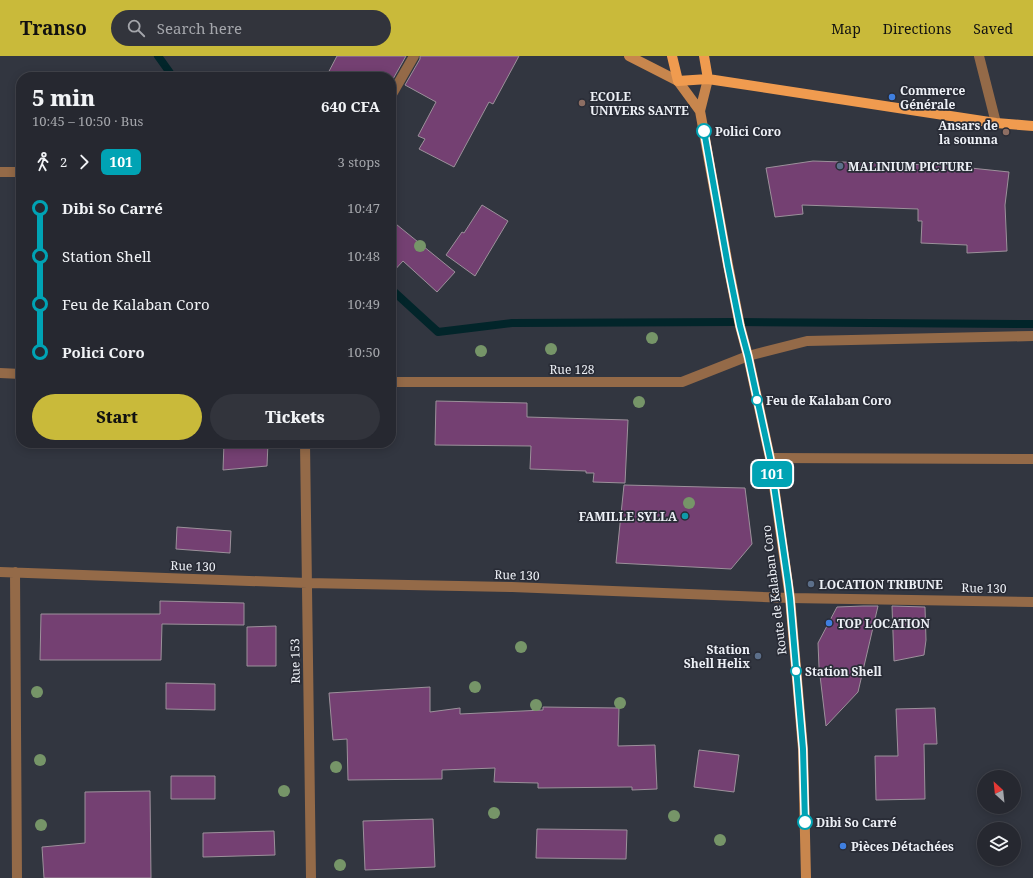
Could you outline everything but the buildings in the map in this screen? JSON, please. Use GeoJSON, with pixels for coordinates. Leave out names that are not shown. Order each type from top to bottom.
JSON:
{"type":"FeatureCollection","features":[{"type":"Feature","properties":{"kind":"main road"},"geometry":{"type":"LineString","coordinates":[[629,56],[678,81],[708,79],[996,123],[1033,126]]}},
{"type":"Feature","properties":{"kind":"main road"},"geometry":{"type":"LineString","coordinates":[[672,56],[678,81],[700,111]]}},
{"type":"Feature","properties":{"kind":"main road"},"geometry":{"type":"LineString","coordinates":[[700,111],[708,79],[704,56]]}},
{"type":"Feature","properties":{"kind":"main road","name":"Route de Kalaban Coro"},"geometry":{"type":"LineString","coordinates":[[700,111],[740,326],[770,458],[790,598],[803,749],[806,878]]}},
{"type":"Feature","properties":{"kind":"street"},"geometry":{"type":"LineString","coordinates":[[396,87],[414,56]]}},
{"type":"Feature","properties":{"kind":"street"},"geometry":{"type":"LineString","coordinates":[[979,56],[996,123]]}},
{"type":"Feature","properties":{"kind":"street"},"geometry":{"type":"LineString","coordinates":[[0,172],[16,172]]}},
{"type":"Feature","properties":{"kind":"street","name":"Rue 128"},"geometry":{"type":"LineString","coordinates":[[396,382],[682,382],[748,356],[808,341],[1033,336]]}},
{"type":"Feature","properties":{"kind":"street"},"geometry":{"type":"LineString","coordinates":[[0,374],[16,374]]}},
{"type":"Feature","properties":{"kind":"street","name":"Rue 153"},"geometry":{"type":"LineString","coordinates":[[305,448],[311,878]]}},
{"type":"Feature","properties":{"kind":"street"},"geometry":{"type":"LineString","coordinates":[[770,458],[1033,459]]}},
{"type":"Feature","properties":{"kind":"street","name":"Rue 130"},"geometry":{"type":"LineString","coordinates":[[0,572],[307,583],[512,587],[790,598],[1033,602]]}},
{"type":"Feature","properties":{"kind":"street"},"geometry":{"type":"LineString","coordinates":[[14,572],[17,878]]}},
{"type":"Feature","properties":{"kind":"waterway"},"geometry":{"type":"LineString","coordinates":[[158,56],[169,72]]}},
{"type":"Feature","properties":{"kind":"waterway"},"geometry":{"type":"LineString","coordinates":[[396,294],[438,332],[512,323],[736,322],[1033,324]]}},
{"type":"Feature","properties":{"kind":"bus line","name":"101"},"geometry":{"type":"LineString","coordinates":[[704,131],[740,326],[770,458],[790,598],[803,749],[805,822]]}},
{"type":"Feature","properties":{"kind":"place","name":"Commerce Générale"},"geometry":{"type":"Point","coordinates":[892,97]}},
{"type":"Feature","properties":{"kind":"place","name":"ECOLE UNIVERS SANTE"},"geometry":{"type":"Point","coordinates":[582,103]}},
{"type":"Feature","properties":{"kind":"place","name":"Polici Coro"},"geometry":{"type":"Point","coordinates":[704,131]}},
{"type":"Feature","properties":{"kind":"place","name":"Ansars de la sounna"},"geometry":{"type":"Point","coordinates":[1006,132]}},
{"type":"Feature","properties":{"kind":"place","name":"MALINIUM PICTURE"},"geometry":{"type":"Point","coordinates":[840,166]}},
{"type":"Feature","properties":{"kind":"place","name":"Feu de Kalaban Coro"},"geometry":{"type":"Point","coordinates":[757,400]}},
{"type":"Feature","properties":{"kind":"place","name":"FAMILLE SYLLA"},"geometry":{"type":"Point","coordinates":[685,516]}},
{"type":"Feature","properties":{"kind":"place","name":"LOCATION TRIBUNE"},"geometry":{"type":"Point","coordinates":[811,584]}},
{"type":"Feature","properties":{"kind":"place","name":"TOP LOCATION"},"geometry":{"type":"Point","coordinates":[829,623]}},
{"type":"Feature","properties":{"kind":"place","name":"Station Shell Helix"},"geometry":{"type":"Point","coordinates":[758,656]}},
{"type":"Feature","properties":{"kind":"place","name":"Station Shell"},"geometry":{"type":"Point","coordinates":[796,671]}},
{"type":"Feature","properties":{"kind":"place","name":"Dibi So Carré"},"geometry":{"type":"Point","coordinates":[805,822]}},
{"type":"Feature","properties":{"kind":"place","name":"Pièces Détachées"},"geometry":{"type":"Point","coordinates":[843,846]}}]}
